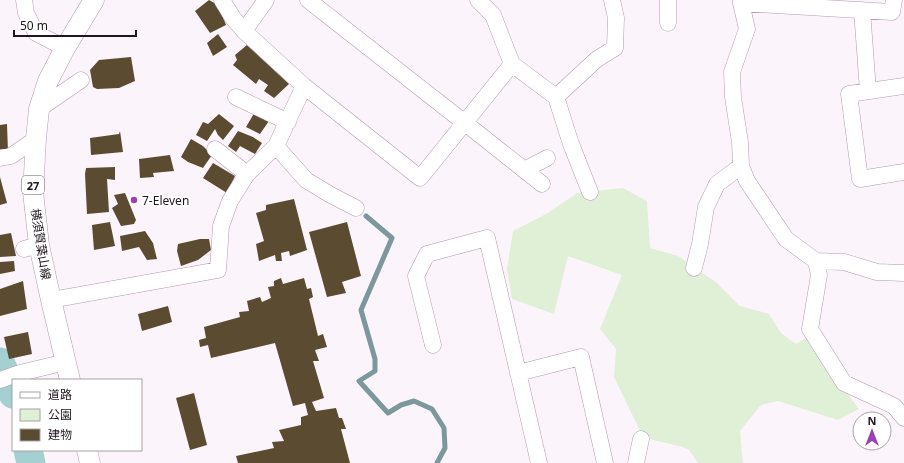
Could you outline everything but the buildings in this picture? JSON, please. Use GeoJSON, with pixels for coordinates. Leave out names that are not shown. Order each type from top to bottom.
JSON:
{"type":"FeatureCollection","features":[{"type":"Feature","properties":{"kind":"main road","name":"横須賀葉山線"},"geometry":{"type":"LineString","coordinates":[[68,371],[50,300],[31,247],[36,139],[39,110],[48,81],[65,48],[94,0]]}},
{"type":"Feature","properties":{"kind":"main road"},"geometry":{"type":"LineString","coordinates":[[87,451],[90,463]]}},
{"type":"Feature","properties":{"kind":"street"},"geometry":{"type":"LineString","coordinates":[[24,0],[26,13],[36,33],[65,48]]}},
{"type":"Feature","properties":{"kind":"street"},"geometry":{"type":"LineString","coordinates":[[222,0],[233,18],[244,31],[304,86],[420,178],[512,64]]}},
{"type":"Feature","properties":{"kind":"street"},"geometry":{"type":"LineString","coordinates":[[244,31],[266,0]]}},
{"type":"Feature","properties":{"kind":"street"},"geometry":{"type":"LineString","coordinates":[[308,0],[542,184]]}},
{"type":"Feature","properties":{"kind":"street"},"geometry":{"type":"LineString","coordinates":[[478,0],[493,15],[512,64],[556,97],[571,144],[590,192]]}},
{"type":"Feature","properties":{"kind":"street"},"geometry":{"type":"LineString","coordinates":[[556,97],[597,59],[615,48],[616,18],[612,0]]}},
{"type":"Feature","properties":{"kind":"street"},"geometry":{"type":"LineString","coordinates":[[668,0],[668,22]]}},
{"type":"Feature","properties":{"kind":"street"},"geometry":{"type":"LineString","coordinates":[[894,0],[892,12],[741,2],[747,29],[732,72],[733,97],[740,142],[741,166],[747,180],[786,239],[816,261],[844,262],[877,272],[904,273]]}},
{"type":"Feature","properties":{"kind":"street"},"geometry":{"type":"LineString","coordinates":[[862,10],[868,91]]}},
{"type":"Feature","properties":{"kind":"street"},"geometry":{"type":"LineString","coordinates":[[39,110],[81,80]]}},
{"type":"Feature","properties":{"kind":"street"},"geometry":{"type":"LineString","coordinates":[[50,300],[218,270],[220,226],[230,201],[247,174],[276,146],[304,86]]}},
{"type":"Feature","properties":{"kind":"street"},"geometry":{"type":"LineString","coordinates":[[904,86],[849,94],[860,179],[904,172]]}},
{"type":"Feature","properties":{"kind":"street"},"geometry":{"type":"LineString","coordinates":[[236,97],[288,122]]}},
{"type":"Feature","properties":{"kind":"street"},"geometry":{"type":"LineString","coordinates":[[0,158],[11,156],[36,139]]}},
{"type":"Feature","properties":{"kind":"street"},"geometry":{"type":"LineString","coordinates":[[276,146],[306,180],[356,208]]}},
{"type":"Feature","properties":{"kind":"street"},"geometry":{"type":"LineString","coordinates":[[215,150],[247,174]]}},
{"type":"Feature","properties":{"kind":"street"},"geometry":{"type":"LineString","coordinates":[[524,170],[547,158]]}},
{"type":"Feature","properties":{"kind":"street"},"geometry":{"type":"LineString","coordinates":[[694,268],[700,244],[706,207],[717,184],[741,166]]}},
{"type":"Feature","properties":{"kind":"street"},"geometry":{"type":"LineString","coordinates":[[433,345],[416,276],[427,254],[487,238],[538,463]]}},
{"type":"Feature","properties":{"kind":"street"},"geometry":{"type":"LineString","coordinates":[[816,261],[819,275],[810,329],[844,383],[894,406],[904,418]]}},
{"type":"Feature","properties":{"kind":"street"},"geometry":{"type":"LineString","coordinates":[[518,373],[581,357],[605,463]]}},
{"type":"Feature","properties":{"kind":"street"},"geometry":{"type":"LineString","coordinates":[[0,380],[20,373],[68,371]]}},
{"type":"Feature","properties":{"kind":"street"},"geometry":{"type":"LineString","coordinates":[[636,463],[641,439]]}},
{"type":"Feature","properties":{"kind":"green space"},"geometry":{"type":"Polygon","coordinates":[[[623,188],[647,201],[650,248],[678,256],[717,283],[740,306],[769,314],[781,333],[796,344],[806,338],[859,409],[852,411],[852,413],[838,420],[778,401],[761,405],[740,431],[743,463],[698,463],[689,450],[683,447],[649,439],[641,433],[614,377],[616,349],[600,329],[622,275],[568,256],[554,314],[512,299],[507,269],[513,231],[548,213],[577,193],[623,188]]]}},
{"type":"Feature","properties":{"kind":"waterway"},"geometry":{"type":"LineString","coordinates":[[366,216],[392,238],[361,310],[375,359],[375,371],[359,381],[388,413],[401,405],[414,401],[432,409],[444,428],[445,448],[437,463]]}},
{"type":"Feature","properties":{"kind":"waterway"},"geometry":{"type":"LineString","coordinates":[[0,362],[12,390]]}},
{"type":"Feature","properties":{"kind":"waterway"},"geometry":{"type":"LineString","coordinates":[[28,451],[31,463]]}},
{"type":"Feature","properties":{"kind":"place","name":"7-Eleven"},"geometry":{"type":"Point","coordinates":[134,200]}}]}
